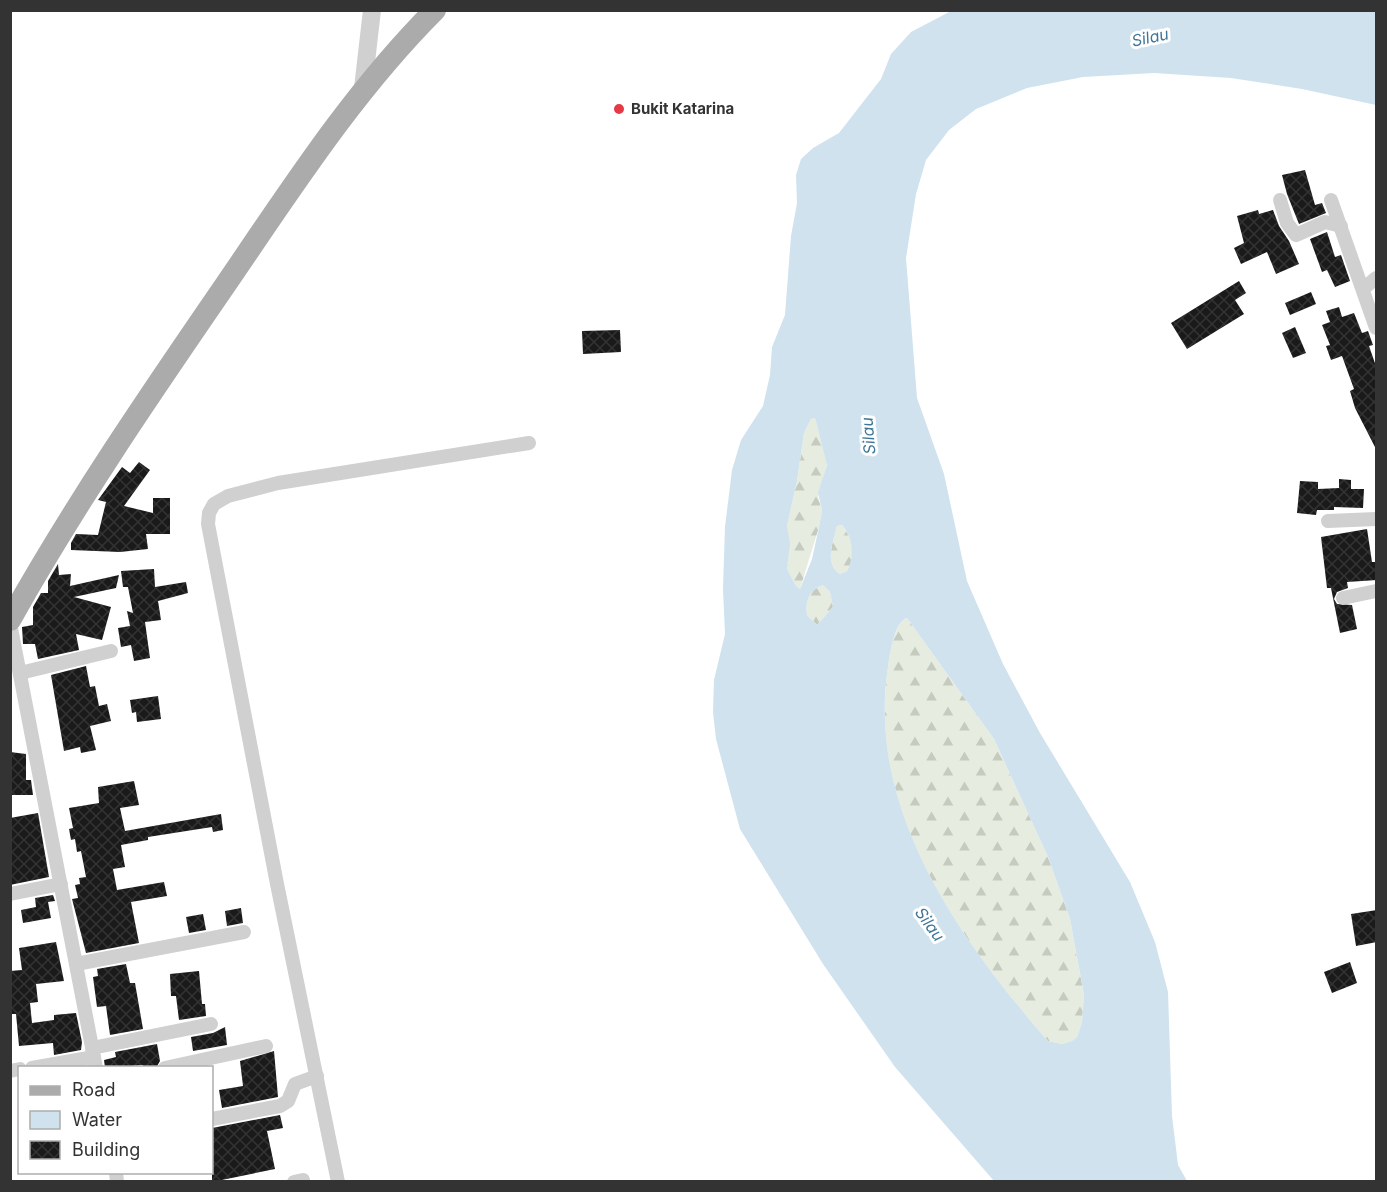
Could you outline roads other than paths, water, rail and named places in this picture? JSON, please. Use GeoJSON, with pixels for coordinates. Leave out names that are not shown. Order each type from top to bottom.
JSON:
{"type":"FeatureCollection","features":[{"type":"Feature","properties":{"kind":"main road"},"geometry":{"type":"LineString","coordinates":[[10,621],[166,372],[363,88],[435,10]]}},
{"type":"Feature","properties":{"kind":"street"},"geometry":{"type":"LineString","coordinates":[[363,88],[372,10]]}},
{"type":"Feature","properties":{"kind":"street"},"geometry":{"type":"LineString","coordinates":[[1280,200],[1287,223],[1296,235],[1325,222],[1341,226]]}},
{"type":"Feature","properties":{"kind":"street"},"geometry":{"type":"LineString","coordinates":[[1331,200],[1377,328]]}},
{"type":"Feature","properties":{"kind":"street"},"geometry":{"type":"LineString","coordinates":[[1363,289],[1377,278]]}},
{"type":"Feature","properties":{"kind":"street"},"geometry":{"type":"LineString","coordinates":[[338,1182],[274,872],[208,524],[208,513],[214,504],[228,496],[278,483],[529,443]]}},
{"type":"Feature","properties":{"kind":"street"},"geometry":{"type":"LineString","coordinates":[[1328,521],[1377,519]]}},
{"type":"Feature","properties":{"kind":"street"},"geometry":{"type":"LineString","coordinates":[[1343,598],[1377,591]]}},
{"type":"Feature","properties":{"kind":"street"},"geometry":{"type":"LineString","coordinates":[[10,621],[94,1057]]}},
{"type":"Feature","properties":{"kind":"street"},"geometry":{"type":"LineString","coordinates":[[20,673],[111,651]]}},
{"type":"Feature","properties":{"kind":"street"},"geometry":{"type":"LineString","coordinates":[[10,894],[61,884]]}},
{"type":"Feature","properties":{"kind":"street"},"geometry":{"type":"LineString","coordinates":[[76,964],[244,932]]}},
{"type":"Feature","properties":{"kind":"street"},"geometry":{"type":"LineString","coordinates":[[43,1066],[94,1057],[212,1024]]}},
{"type":"Feature","properties":{"kind":"street"},"geometry":{"type":"LineString","coordinates":[[174,1066],[266,1046]]}},
{"type":"Feature","properties":{"kind":"street"},"geometry":{"type":"LineString","coordinates":[[213,1119],[280,1106],[288,1101],[295,1084],[317,1076]]}},
{"type":"Feature","properties":{"kind":"water","name":"Silau"},"geometry":{"type":"Polygon","coordinates":[[[953,10],[1376,11],[1376,105],[1302,89],[1231,78],[1154,73],[1083,77],[1027,88],[976,109],[949,130],[926,160],[916,194],[906,258],[917,398],[944,474],[967,581],[1003,664],[1040,733],[1130,882],[1155,942],[1168,992],[1172,1116],[1178,1165],[1187,1181],[994,1181],[895,1067],[823,964],[740,829],[716,739],[713,712],[714,680],[725,634],[723,589],[725,527],[732,470],[741,440],[763,406],[770,375],[772,347],[785,315],[791,236],[797,203],[796,175],[801,159],[813,148],[839,133],[881,79],[891,54],[911,32],[953,10]],[[815,418],[811,419],[804,433],[787,526],[790,544],[787,569],[800,589],[812,559],[819,527],[822,510],[818,493],[827,465],[815,418]],[[842,525],[837,526],[831,560],[835,570],[840,574],[847,571],[850,565],[852,547],[846,530],[842,525]],[[823,585],[814,590],[809,597],[807,615],[817,625],[833,607],[830,592],[823,585]],[[907,618],[893,639],[890,654],[885,720],[891,771],[905,821],[926,869],[952,915],[982,960],[1048,1041],[1062,1044],[1072,1041],[1077,1037],[1082,1022],[1084,995],[1070,919],[1048,857],[994,739],[907,618]]]}},
{"type":"Feature","properties":{"kind":"place","name":"Bukit Katarina"},"geometry":{"type":"Point","coordinates":[619,109]}}]}
